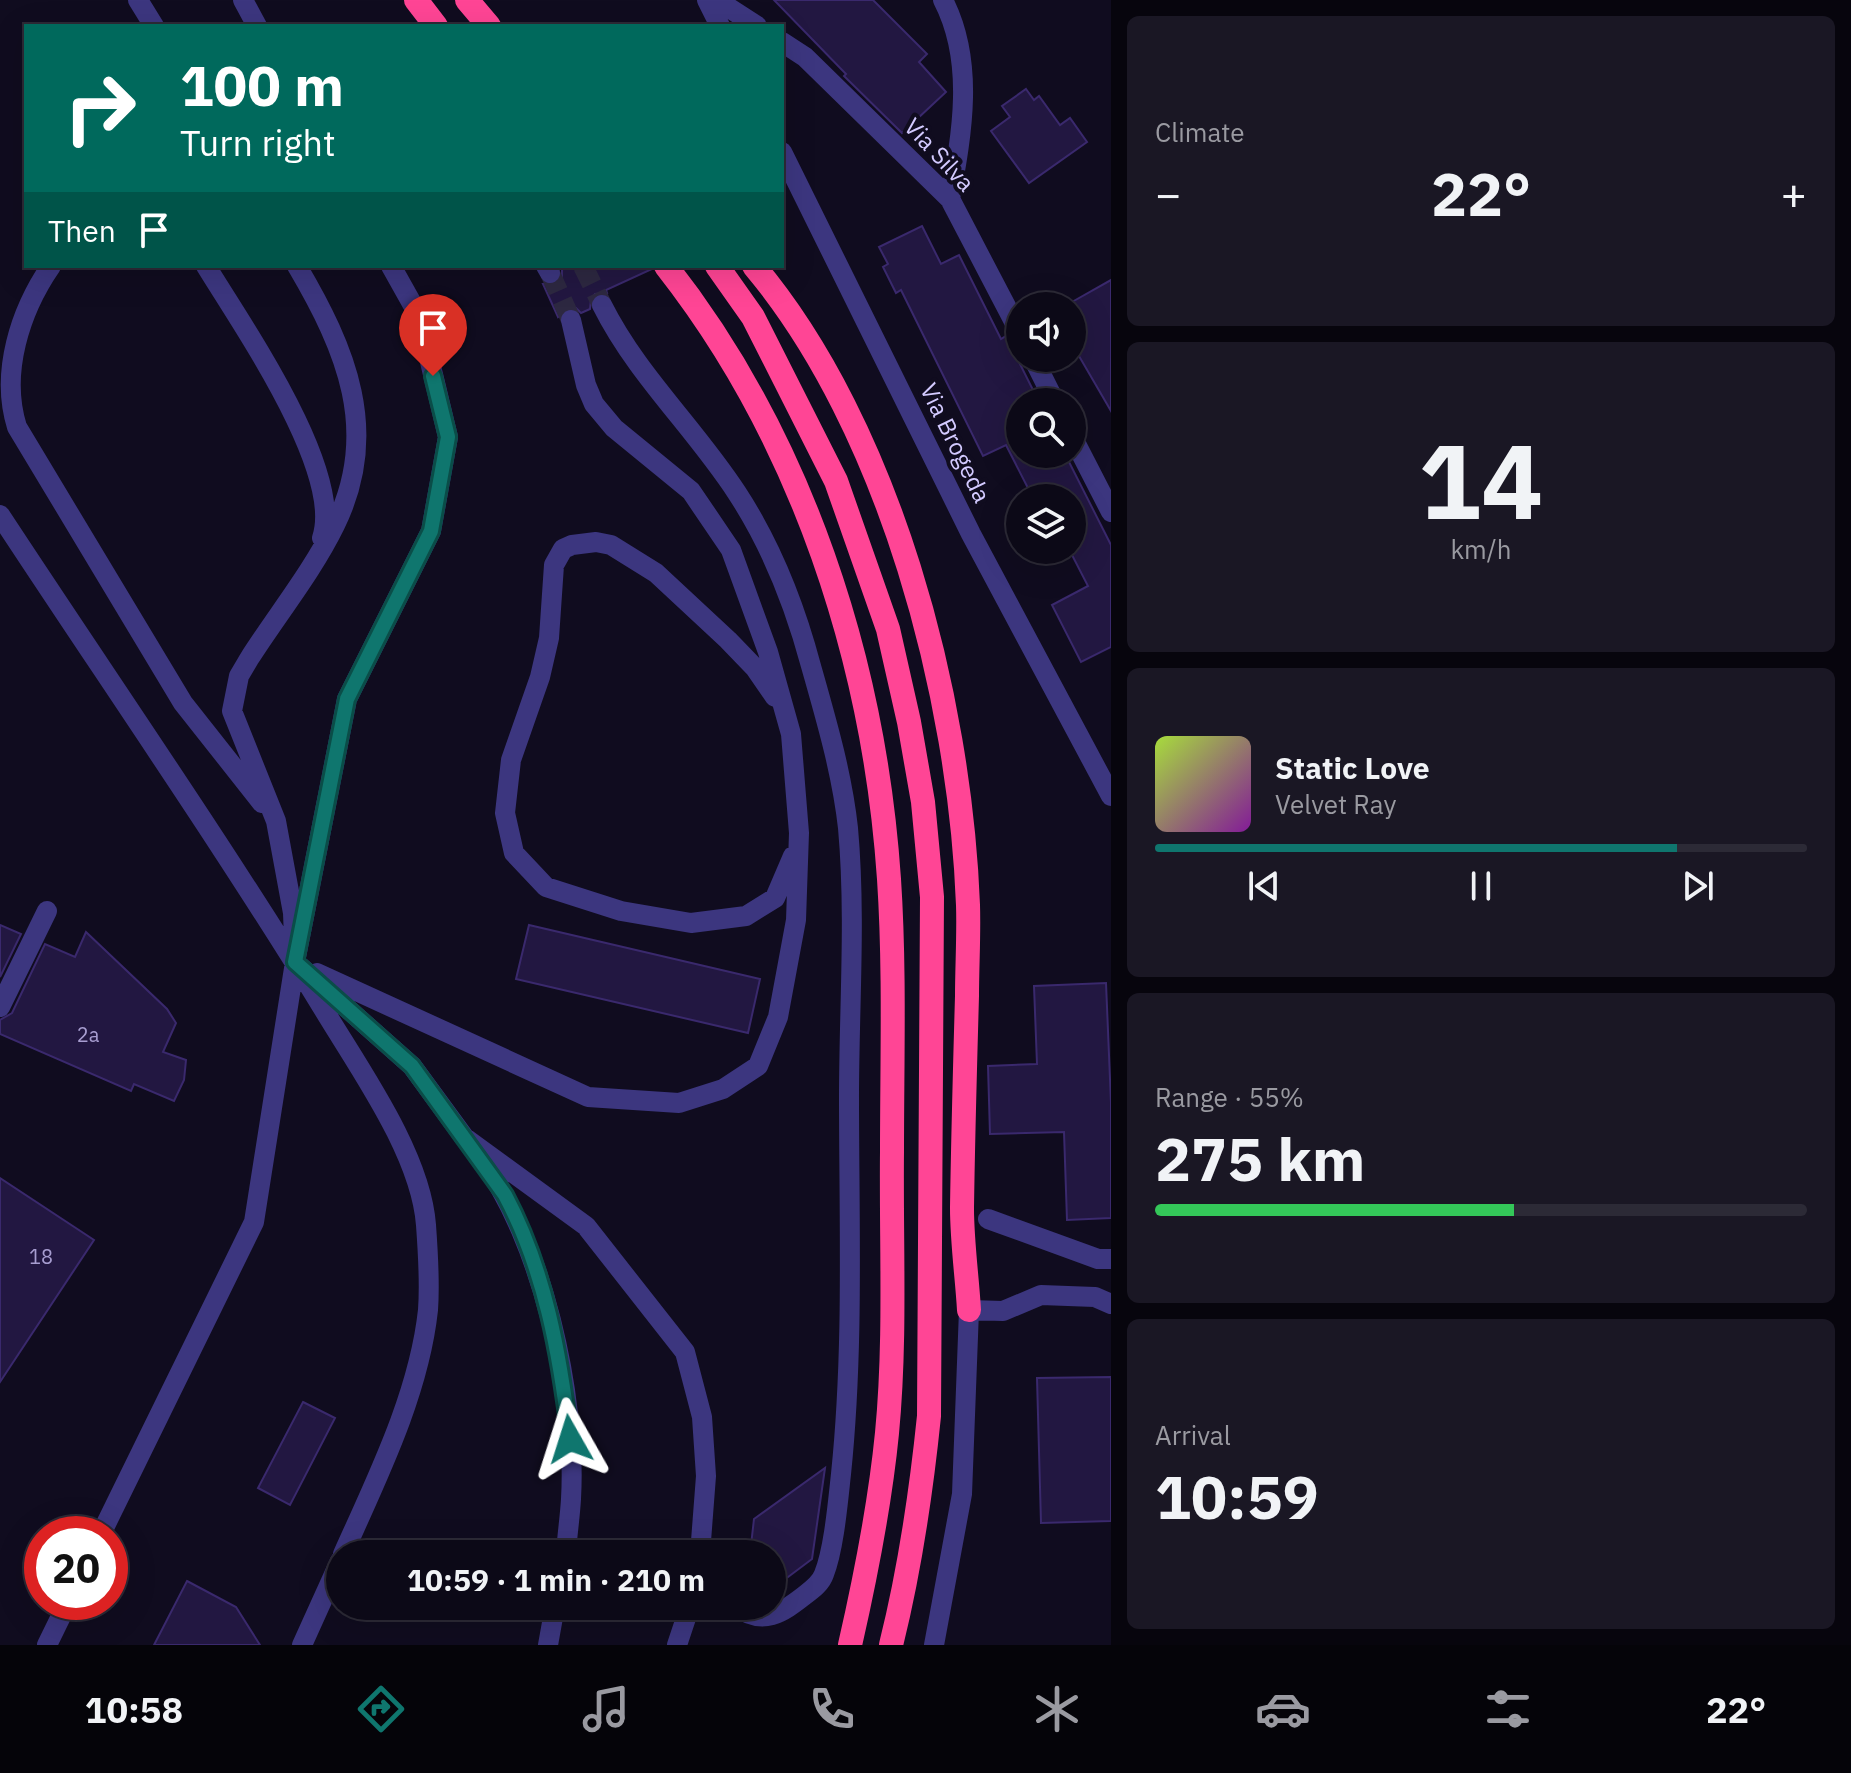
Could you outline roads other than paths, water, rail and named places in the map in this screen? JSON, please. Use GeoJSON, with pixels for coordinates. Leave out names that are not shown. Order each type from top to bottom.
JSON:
{"type":"FeatureCollection","features":[{"type":"Feature","properties":{"kind":"highway"},"geometry":{"type":"LineString","coordinates":[[415,0],[434,24]]}},
{"type":"Feature","properties":{"kind":"highway"},"geometry":{"type":"LineString","coordinates":[[467,0],[487,24]]}},
{"type":"Feature","properties":{"kind":"highway"},"geometry":{"type":"LineString","coordinates":[[667,268],[716,334],[777,445],[820,549],[846,628],[867,714],[878,786],[889,877],[892,970],[891,1376],[880,1494],[850,1645]]}},
{"type":"Feature","properties":{"kind":"highway"},"geometry":{"type":"LineString","coordinates":[[718,268],[753,317],[836,481],[856,532],[888,629],[923,802],[932,897],[933,978],[929,1416],[907,1580],[891,1645]]}},
{"type":"Feature","properties":{"kind":"highway"},"geometry":{"type":"LineString","coordinates":[[756,268],[796,321],[845,404],[897,536],[921,610],[940,686],[962,816],[968,907],[962,1212],[969,1310]]}},
{"type":"Feature","properties":{"kind":"street"},"geometry":{"type":"LineString","coordinates":[[138,0],[153,24]]}},
{"type":"Feature","properties":{"kind":"street"},"geometry":{"type":"LineString","coordinates":[[243,0],[256,24]]}},
{"type":"Feature","properties":{"kind":"street"},"geometry":{"type":"LineString","coordinates":[[415,0],[425,24]]}},
{"type":"Feature","properties":{"kind":"street"},"geometry":{"type":"LineString","coordinates":[[707,0],[719,24]]}},
{"type":"Feature","properties":{"kind":"street"},"geometry":{"type":"LineString","coordinates":[[717,0],[754,24]]}},
{"type":"Feature","properties":{"kind":"street"},"geometry":{"type":"LineString","coordinates":[[943,0],[958,44],[963,80],[963,128],[950,199]]}},
{"type":"Feature","properties":{"kind":"street","name":"Via Silva"},"geometry":{"type":"LineString","coordinates":[[784,43],[805,57],[950,199],[1006,306]]}},
{"type":"Feature","properties":{"kind":"street","name":"Via Brogeda"},"geometry":{"type":"LineString","coordinates":[[784,156],[971,534],[1111,796]]}},
{"type":"Feature","properties":{"kind":"street"},"geometry":{"type":"LineString","coordinates":[[50,268],[24,313],[12,355],[8,386],[11,412],[17,427],[183,703],[276,821]]}},
{"type":"Feature","properties":{"kind":"street"},"geometry":{"type":"LineString","coordinates":[[207,268],[283,396],[315,462],[325,500],[325,529],[314,561]]}},
{"type":"Feature","properties":{"kind":"street"},"geometry":{"type":"LineString","coordinates":[[298,268],[335,339],[355,400],[358,431],[347,498],[334,527],[249,659],[234,694],[232,711],[276,821],[289,879],[295,962],[412,1066],[486,1166],[516,1215],[541,1281],[564,1386],[570,1439],[571,1497],[567,1540]]}},
{"type":"Feature","properties":{"kind":"street"},"geometry":{"type":"LineString","coordinates":[[110,1516],[254,1222],[295,962],[347,699],[431,531],[448,437],[419,316],[392,268]]}},
{"type":"Feature","properties":{"kind":"street"},"geometry":{"type":"LineString","coordinates":[[602,305],[629,354],[737,493],[772,558],[810,662],[835,753],[847,828],[851,885],[847,1415],[839,1497],[826,1571],[813,1589],[786,1610]]}},
{"type":"Feature","properties":{"kind":"street"},"geometry":{"type":"LineString","coordinates":[[295,962],[588,1097],[679,1103],[723,1089],[758,1066],[778,1017],[796,920],[799,833],[791,734],[768,652],[731,550],[691,491],[614,428],[594,404],[586,385],[571,320]]}},
{"type":"Feature","properties":{"kind":"street"},"geometry":{"type":"LineString","coordinates":[[1086,463],[1111,512]]}},
{"type":"Feature","properties":{"kind":"street"},"geometry":{"type":"LineString","coordinates":[[0,515],[295,962],[371,1087],[416,1173],[426,1223],[428,1309],[413,1377],[388,1451],[349,1540]]}},
{"type":"Feature","properties":{"kind":"street"},"geometry":{"type":"LineString","coordinates":[[791,734],[782,707],[755,668],[656,573],[611,545],[596,542],[572,545],[557,556],[549,638],[540,677],[511,760],[505,813],[514,853],[546,887],[621,911],[691,923],[746,916],[775,898],[792,859],[799,833]]}},
{"type":"Feature","properties":{"kind":"street"},"geometry":{"type":"LineString","coordinates":[[0,1007],[47,911]]}},
{"type":"Feature","properties":{"kind":"street"},"geometry":{"type":"LineString","coordinates":[[464,1137],[586,1226],[685,1352],[702,1417],[709,1540]]}},
{"type":"Feature","properties":{"kind":"street"},"geometry":{"type":"LineString","coordinates":[[988,1219],[1098,1259],[1111,1259]]}},
{"type":"Feature","properties":{"kind":"street"},"geometry":{"type":"LineString","coordinates":[[934,1645],[962,1494],[969,1310],[1003,1311],[1041,1295],[1095,1297],[1111,1304]]}},
{"type":"Feature","properties":{"kind":"street"},"geometry":{"type":"LineString","coordinates":[[701,1540],[705,1480]]}},
{"type":"Feature","properties":{"kind":"street"},"geometry":{"type":"LineString","coordinates":[[302,1645],[326,1592]]}},
{"type":"Feature","properties":{"kind":"street"},"geometry":{"type":"LineString","coordinates":[[47,1645],[59,1620]]}},
{"type":"Feature","properties":{"kind":"street"},"geometry":{"type":"LineString","coordinates":[[548,1645],[552,1620]]}},
{"type":"Feature","properties":{"kind":"street"},"geometry":{"type":"LineString","coordinates":[[677,1645],[685,1620]]}},
{"type":"Feature","properties":{"kind":"tunnel"},"geometry":{"type":"LineString","coordinates":[[584,268],[602,305]]}},
{"type":"Feature","properties":{"kind":"tunnel"},"geometry":{"type":"LineString","coordinates":[[550,273],[571,320]]}}]}
